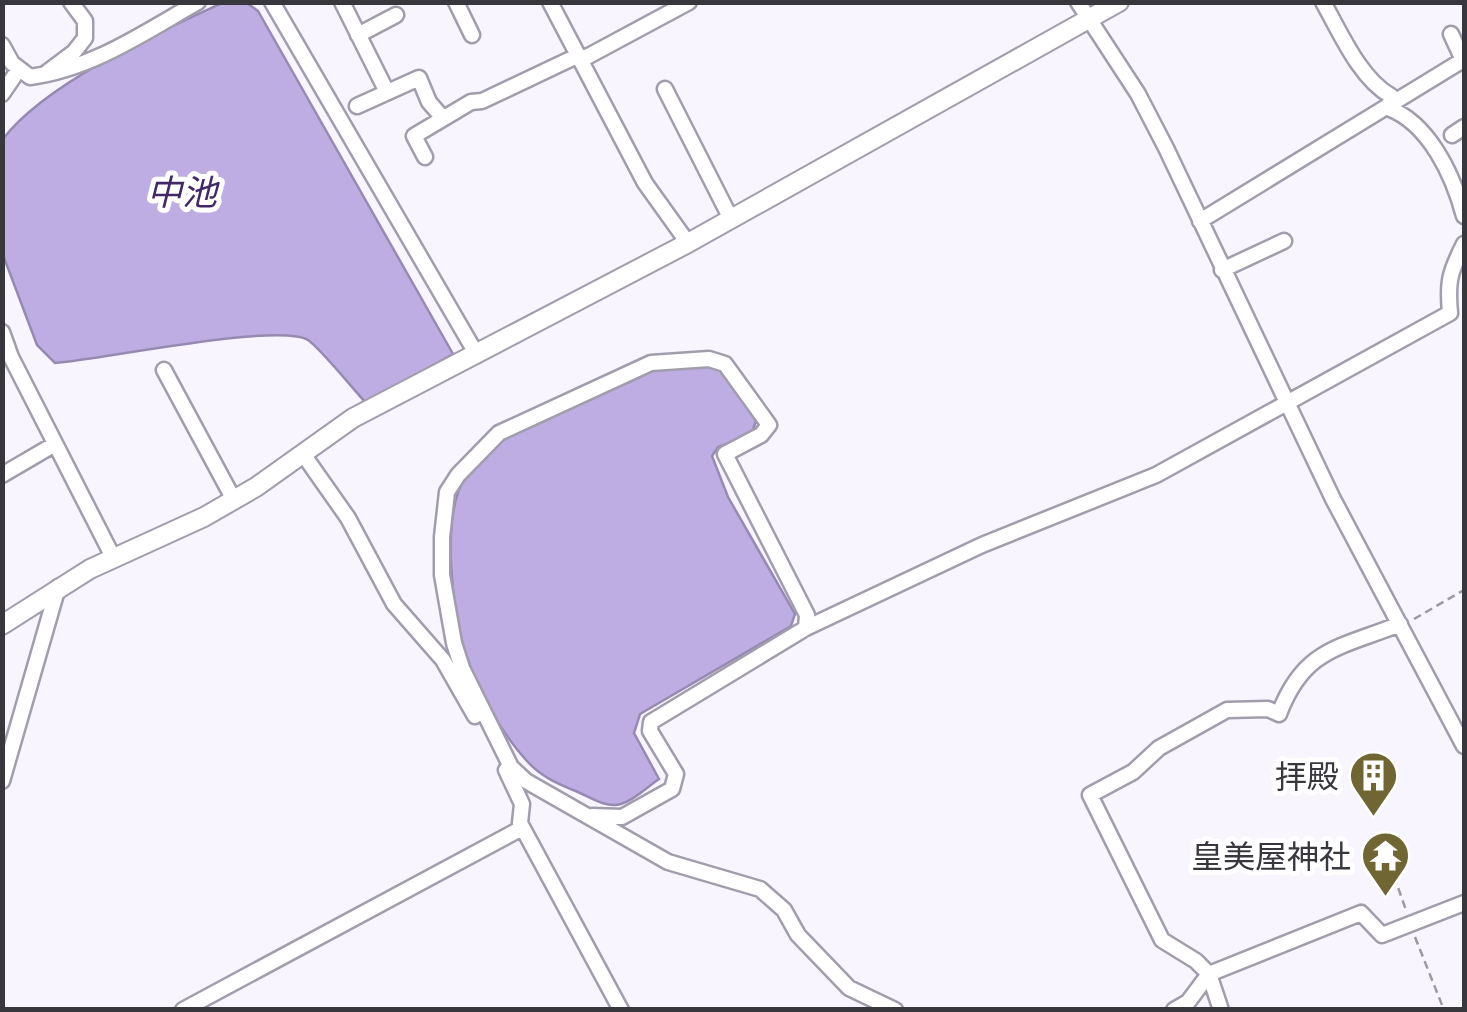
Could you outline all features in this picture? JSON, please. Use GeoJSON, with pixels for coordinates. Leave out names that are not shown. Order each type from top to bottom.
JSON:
{"type":"FeatureCollection","features":[{"type":"Feature","properties":{"kind":"street"},"geometry":{"type":"LineString","coordinates":[[44,75],[86,38],[85,21],[71,2]]}},
{"type":"Feature","properties":{"kind":"street"},"geometry":{"type":"LineString","coordinates":[[166,20],[177,2]]}},
{"type":"Feature","properties":{"kind":"street"},"geometry":{"type":"LineString","coordinates":[[2,45],[30,77],[61,72],[107,52],[198,2]]}},
{"type":"Feature","properties":{"kind":"street"},"geometry":{"type":"LineString","coordinates":[[272,2],[477,355]]}},
{"type":"Feature","properties":{"kind":"street"},"geometry":{"type":"LineString","coordinates":[[342,2],[387,92]]}},
{"type":"Feature","properties":{"kind":"street"},"geometry":{"type":"LineString","coordinates":[[456,2],[473,35]]}},
{"type":"Feature","properties":{"kind":"street"},"geometry":{"type":"LineString","coordinates":[[550,2],[645,183],[688,243]]}},
{"type":"Feature","properties":{"kind":"street"},"geometry":{"type":"LineString","coordinates":[[425,156],[414,136],[442,118],[580,58],[689,2]]}},
{"type":"Feature","properties":{"kind":"street"},"geometry":{"type":"LineString","coordinates":[[2,625],[58,586],[234,500],[353,418],[731,219],[1083,10],[1119,2]]}},
{"type":"Feature","properties":{"kind":"street"},"geometry":{"type":"LineString","coordinates":[[1323,2],[1365,71],[1390,102],[1418,126],[1448,173],[1464,216]]}},
{"type":"Feature","properties":{"kind":"street"},"geometry":{"type":"LineString","coordinates":[[1083,10],[1138,94],[1344,519],[1464,746]]}},
{"type":"Feature","properties":{"kind":"street"},"geometry":{"type":"LineString","coordinates":[[358,34],[396,15]]}},
{"type":"Feature","properties":{"kind":"street"},"geometry":{"type":"LineString","coordinates":[[1200,221],[1390,102],[1464,61],[1451,34]]}},
{"type":"Feature","properties":{"kind":"street"},"geometry":{"type":"LineString","coordinates":[[2,94],[19,68]]}},
{"type":"Feature","properties":{"kind":"street"},"geometry":{"type":"LineString","coordinates":[[357,106],[419,78],[442,118]]}},
{"type":"Feature","properties":{"kind":"street"},"geometry":{"type":"LineString","coordinates":[[665,88],[731,219]]}},
{"type":"Feature","properties":{"kind":"street"},"geometry":{"type":"LineString","coordinates":[[1222,270],[1284,241]]}},
{"type":"Feature","properties":{"kind":"street"},"geometry":{"type":"LineString","coordinates":[[592,816],[622,817],[672,789],[676,774],[650,731],[651,722],[806,628],[982,546],[1156,475],[1458,316],[1448,283],[1464,244]]}},
{"type":"Feature","properties":{"kind":"street"},"geometry":{"type":"LineString","coordinates":[[2,332],[54,444],[114,558]]}},
{"type":"Feature","properties":{"kind":"street"},"geometry":{"type":"LineString","coordinates":[[806,628],[807,615],[725,454],[760,435],[769,425],[725,364],[709,359],[651,362],[498,432],[458,475],[448,492],[442,576],[454,643],[510,768],[668,862],[760,889],[784,910],[798,935],[849,988],[895,1010]]}},
{"type":"Feature","properties":{"kind":"street"},"geometry":{"type":"LineString","coordinates":[[164,370],[173,402],[199,453],[234,500]]}},
{"type":"Feature","properties":{"kind":"street"},"geometry":{"type":"LineString","coordinates":[[2,474],[54,444]]}},
{"type":"Feature","properties":{"kind":"street"},"geometry":{"type":"LineString","coordinates":[[303,454],[348,518],[394,604],[443,660],[516,788],[522,804],[522,828],[621,1010]]}},
{"type":"Feature","properties":{"kind":"street"},"geometry":{"type":"LineString","coordinates":[[2,782],[58,586]]}},
{"type":"Feature","properties":{"kind":"street"},"geometry":{"type":"LineString","coordinates":[[1221,1010],[1209,974],[1162,940],[1090,795],[1133,772],[1158,748],[1228,710],[1268,708],[1279,714],[1297,675],[1314,659],[1400,624]]}},
{"type":"Feature","properties":{"kind":"street"},"geometry":{"type":"LineString","coordinates":[[183,1010],[522,828]]}},
{"type":"Feature","properties":{"kind":"street"},"geometry":{"type":"LineString","coordinates":[[1174,1010],[1188,1002],[1209,974],[1361,913],[1382,935],[1464,903]]}},
{"type":"Feature","properties":{"kind":"path"},"geometry":{"type":"LineString","coordinates":[[1400,624],[1464,590]]}},
{"type":"Feature","properties":{"kind":"path"},"geometry":{"type":"LineString","coordinates":[[1382,840],[1444,1010]]}},
{"type":"Feature","properties":{"kind":"water","name":"中池"},"geometry":{"type":"Polygon","coordinates":[[[222,3],[247,3],[258,11],[453,354],[366,403],[313,344],[291,336],[227,339],[55,363],[37,345],[3,255],[3,139],[22,118],[74,79],[135,44],[222,3]]]}},
{"type":"Feature","properties":{"kind":"water"},"geometry":{"type":"Polygon","coordinates":[[[674,363],[701,363],[725,369],[756,421],[751,435],[718,447],[712,456],[728,497],[795,614],[791,626],[640,714],[634,733],[659,779],[626,802],[604,804],[557,783],[532,766],[507,737],[484,697],[466,655],[456,615],[451,564],[453,514],[466,476],[489,451],[516,431],[648,370],[674,363]]]}},
{"type":"Feature","properties":{"kind":"place","name":"拝殿"},"geometry":{"type":"Point","coordinates":[1374,818]}},
{"type":"Feature","properties":{"kind":"place","name":"皇美屋神社"},"geometry":{"type":"Point","coordinates":[1386,898]}}]}
